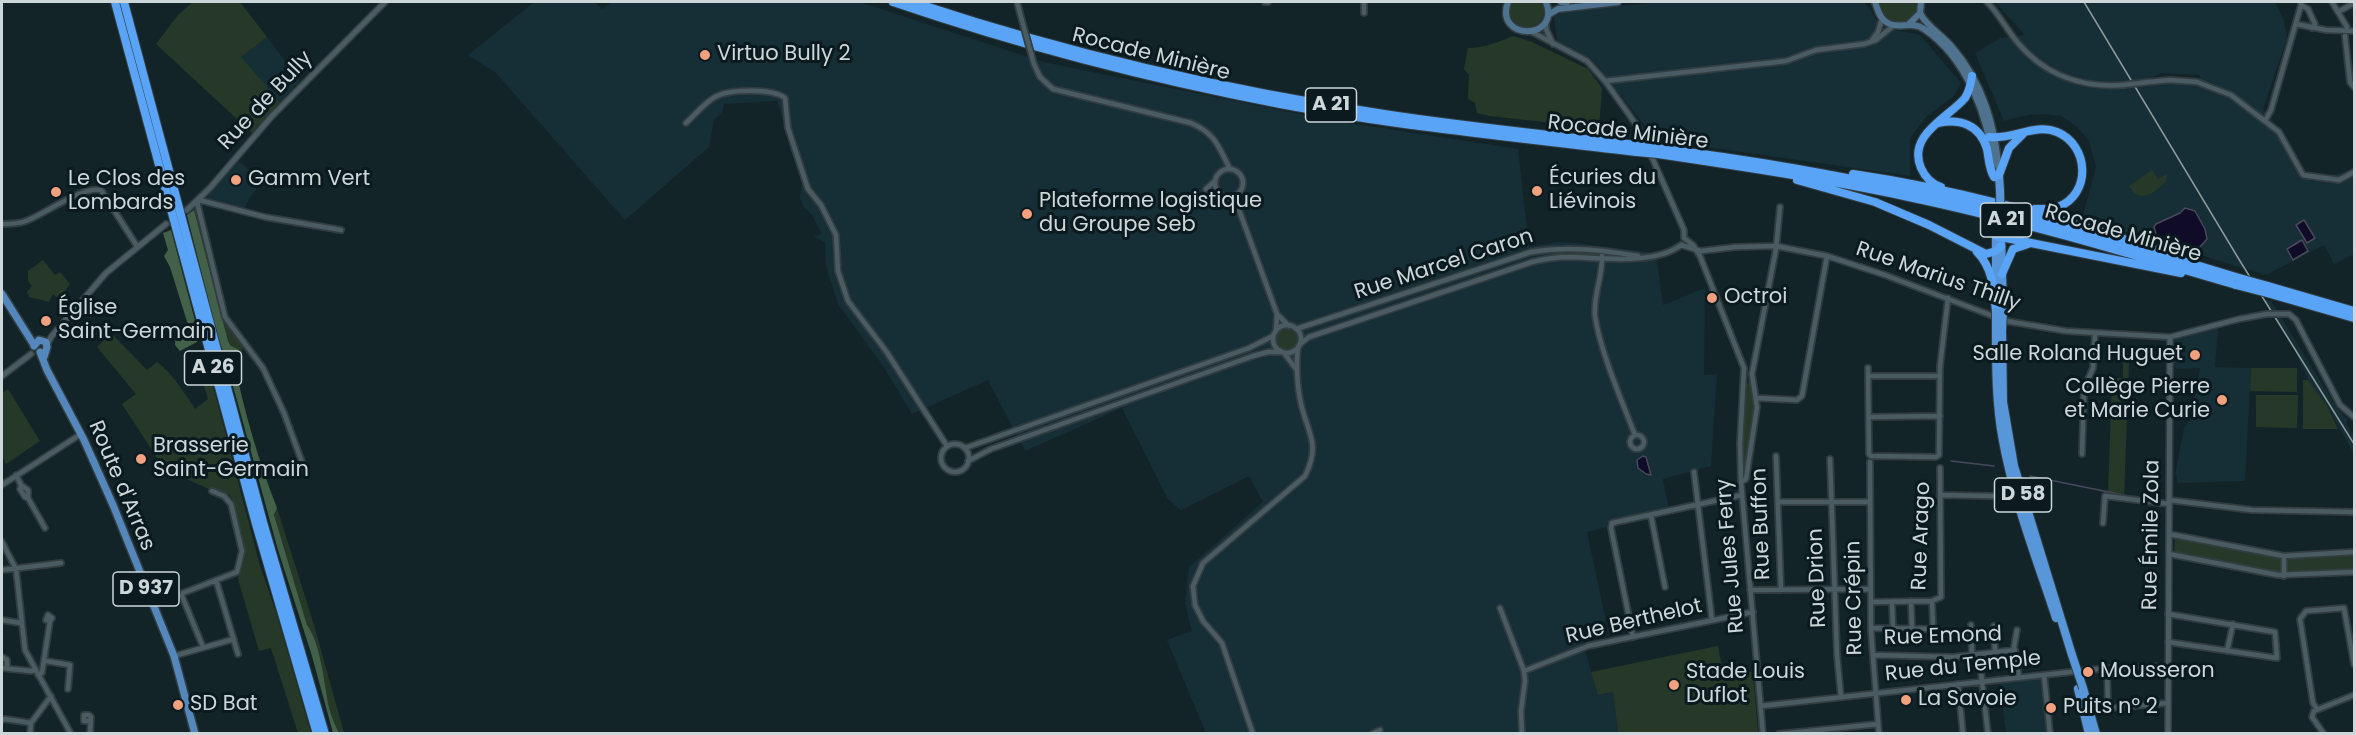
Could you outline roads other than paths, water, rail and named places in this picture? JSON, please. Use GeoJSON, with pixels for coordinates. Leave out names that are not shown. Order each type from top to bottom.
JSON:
{"type":"FeatureCollection","features":[{"type":"Feature","properties":{"kind":"highway","name":"A 26"},"geometry":{"type":"LineString","coordinates":[[115,2],[253,513],[317,734]]}},
{"type":"Feature","properties":{"kind":"highway","name":"A 26"},"geometry":{"type":"LineString","coordinates":[[124,2],[263,522],[325,734]]}},
{"type":"Feature","properties":{"kind":"highway","name":"Rocade Minière"},"geometry":{"type":"LineString","coordinates":[[893,2],[968,26],[1152,76],[1281,104],[1422,126],[1636,148]]}},
{"type":"Feature","properties":{"kind":"highway","name":"Rocade Minière"},"geometry":{"type":"LineString","coordinates":[[913,2],[1083,52],[1291,98],[1656,151],[1773,171],[1948,206],[2236,281],[2355,318]]}},
{"type":"Feature","properties":{"kind":"highway"},"geometry":{"type":"LineString","coordinates":[[1956,193],[1929,180],[1919,162],[1918,150],[1921,142],[1936,124],[1964,99],[1972,76]]}},
{"type":"Feature","properties":{"kind":"highway"},"geometry":{"type":"LineString","coordinates":[[1936,124],[1958,121],[1972,127],[1983,140],[1997,176]]}},
{"type":"Feature","properties":{"kind":"highway"},"geometry":{"type":"LineString","coordinates":[[1992,137],[2005,138],[2037,129],[2053,130],[2067,137],[2079,151],[2083,174],[2078,189],[2064,204],[2051,209],[2027,210]]}},
{"type":"Feature","properties":{"kind":"highway"},"geometry":{"type":"LineString","coordinates":[[1997,176],[2009,148],[2026,131]]}},
{"type":"Feature","properties":{"kind":"highway","name":"Rocade Minière"},"geometry":{"type":"LineString","coordinates":[[1656,151],[1791,167],[1951,200],[2216,270],[2236,281]]}},
{"type":"Feature","properties":{"kind":"highway"},"geometry":{"type":"LineString","coordinates":[[1791,167],[1889,179],[2027,210],[2216,270]]}},
{"type":"Feature","properties":{"kind":"highway"},"geometry":{"type":"LineString","coordinates":[[1773,171],[1779,176],[1875,202],[1929,225],[1986,254],[1998,239],[2034,243],[2236,281]]}},
{"type":"Feature","properties":{"kind":"highway","name":"D 58"},"geometry":{"type":"LineString","coordinates":[[1997,176],[2000,311]]}},
{"type":"Feature","properties":{"kind":"highway","name":"D 58"},"geometry":{"type":"LineString","coordinates":[[1998,239],[2002,273],[1999,330],[2003,402],[2014,466],[2080,688],[2096,734]]}},
{"type":"Feature","properties":{"kind":"highway"},"geometry":{"type":"LineString","coordinates":[[2002,273],[2013,249],[2034,243]]}},
{"type":"Feature","properties":{"kind":"highway"},"geometry":{"type":"LineString","coordinates":[[1974,249],[1988,265],[2000,311]]}},
{"type":"Feature","properties":{"kind":"highway","name":"Rocade Minière"},"geometry":{"type":"LineString","coordinates":[[2268,290],[2355,311]]}},
{"type":"Feature","properties":{"kind":"highway","name":"D 58"},"geometry":{"type":"LineString","coordinates":[[2080,688],[2089,734]]}},
{"type":"Feature","properties":{"kind":"main road"},"geometry":{"type":"LineString","coordinates":[[1507,2],[1506,13],[1512,26],[1521,31],[1532,32],[1540,28],[1558,9],[1618,2]]}},
{"type":"Feature","properties":{"kind":"main road"},"geometry":{"type":"LineString","coordinates":[[1546,2],[1547,19]]}},
{"type":"Feature","properties":{"kind":"main road"},"geometry":{"type":"LineString","coordinates":[[1561,2],[1567,2]]}},
{"type":"Feature","properties":{"kind":"main road"},"geometry":{"type":"LineString","coordinates":[[1876,3],[1882,19],[1893,26],[1909,25],[1922,5]]}},
{"type":"Feature","properties":{"kind":"main road","name":"D 58"},"geometry":{"type":"LineString","coordinates":[[1922,5],[1925,21],[1955,50],[1972,76],[1987,106],[1997,176]]}},
{"type":"Feature","properties":{"kind":"main road","name":"D 58"},"geometry":{"type":"LineString","coordinates":[[1909,25],[1923,28],[1937,40],[1960,68],[1982,110],[1992,137]]}},
{"type":"Feature","properties":{"kind":"main road"},"geometry":{"type":"LineString","coordinates":[[2,294],[39,348]]}},
{"type":"Feature","properties":{"kind":"main road","name":"Route d'Arras"},"geometry":{"type":"LineString","coordinates":[[39,348],[47,370],[81,434],[106,489],[174,656],[195,734]]}},
{"type":"Feature","properties":{"kind":"street","name":"Rue de Bully"},"geometry":{"type":"LineString","coordinates":[[187,210],[198,201],[272,117],[385,2]]}},
{"type":"Feature","properties":{"kind":"street"},"geometry":{"type":"LineString","coordinates":[[1017,2],[1034,64],[1040,77],[1053,89],[1191,123],[1208,130],[1219,145],[1230,169],[1237,173],[1242,181],[1241,190],[1234,196],[1224,196],[1217,191],[1206,189],[1223,171],[1224,157]]}},
{"type":"Feature","properties":{"kind":"street"},"geometry":{"type":"LineString","coordinates":[[1364,2],[1364,13]]}},
{"type":"Feature","properties":{"kind":"street"},"geometry":{"type":"LineString","coordinates":[[1987,2],[2023,49],[2048,69],[2075,82],[2097,86],[2185,81],[2210,86],[2231,95],[2284,138],[2303,175],[2339,180],[2355,172]]}},
{"type":"Feature","properties":{"kind":"street"},"geometry":{"type":"LineString","coordinates":[[2332,2],[2347,27]]}},
{"type":"Feature","properties":{"kind":"street"},"geometry":{"type":"LineString","coordinates":[[2265,121],[2271,112],[2301,3],[2308,9],[2315,24],[2312,28]]}},
{"type":"Feature","properties":{"kind":"street"},"geometry":{"type":"LineString","coordinates":[[2338,12],[2355,3]]}},
{"type":"Feature","properties":{"kind":"street"},"geometry":{"type":"LineString","coordinates":[[1547,19],[1546,29],[1553,44]]}},
{"type":"Feature","properties":{"kind":"street"},"geometry":{"type":"LineString","coordinates":[[1870,42],[1878,32],[1882,19]]}},
{"type":"Feature","properties":{"kind":"street"},"geometry":{"type":"LineString","coordinates":[[2296,24],[2312,28],[2355,31]]}},
{"type":"Feature","properties":{"kind":"street"},"geometry":{"type":"LineString","coordinates":[[1605,81],[1786,61],[1816,50],[1870,42],[1882,37],[1893,26]]}},
{"type":"Feature","properties":{"kind":"street"},"geometry":{"type":"LineString","coordinates":[[1532,32],[1587,61],[1605,81],[1640,130],[1684,230],[1681,245],[1696,251]]}},
{"type":"Feature","properties":{"kind":"street"},"geometry":{"type":"LineString","coordinates":[[2345,36],[2350,82],[2355,87]]}},
{"type":"Feature","properties":{"kind":"street"},"geometry":{"type":"LineString","coordinates":[[686,123],[708,102],[723,94],[765,90],[785,98],[788,128],[808,189],[824,209],[836,235],[838,270],[848,301],[886,351],[947,447]]}},
{"type":"Feature","properties":{"kind":"street"},"geometry":{"type":"LineString","coordinates":[[1223,171],[1230,169]]}},
{"type":"Feature","properties":{"kind":"street"},"geometry":{"type":"LineString","coordinates":[[1215,181],[1217,191]]}},
{"type":"Feature","properties":{"kind":"street"},"geometry":{"type":"LineString","coordinates":[[2,224],[21,223],[81,193],[95,189],[101,190],[138,246]]}},
{"type":"Feature","properties":{"kind":"street"},"geometry":{"type":"LineString","coordinates":[[1234,196],[1277,314],[1289,326],[1296,329],[1300,338],[1296,369],[1301,404],[1314,444],[1312,462],[1305,476],[1203,563],[1193,586],[1195,605],[1203,621],[1221,642],[1253,734]]}},
{"type":"Feature","properties":{"kind":"street"},"geometry":{"type":"LineString","coordinates":[[306,473],[284,413],[263,368],[225,317],[198,201],[265,217],[341,231]]}},
{"type":"Feature","properties":{"kind":"street"},"geometry":{"type":"LineString","coordinates":[[1741,482],[1746,479],[1756,398],[1752,374],[1776,246],[1780,207]]}},
{"type":"Feature","properties":{"kind":"street"},"geometry":{"type":"LineString","coordinates":[[2,376],[51,337],[105,273],[166,224]]}},
{"type":"Feature","properties":{"kind":"street"},"geometry":{"type":"LineString","coordinates":[[1684,238],[1696,251],[1740,357],[1745,376],[1752,374]]}},
{"type":"Feature","properties":{"kind":"street","name":"Rue Marcel Caron"},"geometry":{"type":"LineString","coordinates":[[1299,346],[1309,336],[1532,262],[1562,257],[1602,258],[1664,254],[1681,245]]}},
{"type":"Feature","properties":{"kind":"street","name":"Rue Marius Thilly"},"geometry":{"type":"LineString","coordinates":[[1696,251],[1776,246],[1827,256],[1948,298],[2006,321],[2058,330],[2170,337],[2239,319],[2267,314],[2289,314],[2296,320],[2340,405],[2355,417]]}},
{"type":"Feature","properties":{"kind":"street","name":"Rue Marcel Caron"},"geometry":{"type":"LineString","coordinates":[[1296,329],[1531,252],[1552,248],[1603,250],[1641,256]]}},
{"type":"Feature","properties":{"kind":"street"},"geometry":{"type":"LineString","coordinates":[[1603,250],[1595,298],[1595,316],[1635,435]]}},
{"type":"Feature","properties":{"kind":"street"},"geometry":{"type":"LineString","coordinates":[[1531,252],[1532,262]]}},
{"type":"Feature","properties":{"kind":"street"},"geometry":{"type":"LineString","coordinates":[[1756,398],[1797,400],[1802,396],[1827,256]]}},
{"type":"Feature","properties":{"kind":"street"},"geometry":{"type":"LineString","coordinates":[[1868,368],[1868,453],[1871,456],[1936,457],[1940,454],[1940,376],[1948,298]]}},
{"type":"Feature","properties":{"kind":"street"},"geometry":{"type":"LineString","coordinates":[[1277,314],[1274,344],[1296,369]]}},
{"type":"Feature","properties":{"kind":"street"},"geometry":{"type":"LineString","coordinates":[[965,448],[1249,348],[1275,334],[1282,327],[1289,326]]}},
{"type":"Feature","properties":{"kind":"street"},"geometry":{"type":"LineString","coordinates":[[2082,454],[2084,389],[2093,368],[2095,333]]}},
{"type":"Feature","properties":{"kind":"street","name":"Rue Émile Zola"},"geometry":{"type":"LineString","coordinates":[[2168,734],[2170,337]]}},
{"type":"Feature","properties":{"kind":"street"},"geometry":{"type":"LineString","coordinates":[[968,461],[991,449],[1125,400],[1253,356],[1268,352],[1292,352],[1299,346]]}},
{"type":"Feature","properties":{"kind":"street","name":"Rue Jules Ferry"},"geometry":{"type":"LineString","coordinates":[[1745,376],[1740,443],[1741,482],[1763,734]]}},
{"type":"Feature","properties":{"kind":"street"},"geometry":{"type":"LineString","coordinates":[[1868,376],[1940,376]]}},
{"type":"Feature","properties":{"kind":"street"},"geometry":{"type":"LineString","coordinates":[[1869,417],[1940,416]]}},
{"type":"Feature","properties":{"kind":"street"},"geometry":{"type":"LineString","coordinates":[[2,485],[81,434]]}},
{"type":"Feature","properties":{"kind":"street"},"geometry":{"type":"LineString","coordinates":[[956,444],[965,448],[968,461],[965,468],[960,471],[949,470],[942,462],[943,451],[956,444]]}},
{"type":"Feature","properties":{"kind":"street","name":"Rue Buffon"},"geometry":{"type":"LineString","coordinates":[[1776,456],[1781,590]]}},
{"type":"Feature","properties":{"kind":"street","name":"Rue Drion"},"geometry":{"type":"LineString","coordinates":[[1830,459],[1841,697]]}},
{"type":"Feature","properties":{"kind":"street","name":"Rue Crépin"},"geometry":{"type":"LineString","coordinates":[[1870,462],[1870,603],[1874,694],[1879,734]]}},
{"type":"Feature","properties":{"kind":"street","name":"Rue Arago"},"geometry":{"type":"LineString","coordinates":[[1932,601],[1941,597],[1940,468]]}},
{"type":"Feature","properties":{"kind":"street"},"geometry":{"type":"LineString","coordinates":[[1694,472],[1712,620]]}},
{"type":"Feature","properties":{"kind":"street"},"geometry":{"type":"LineString","coordinates":[[16,475],[24,497],[28,498],[45,528]]}},
{"type":"Feature","properties":{"kind":"street"},"geometry":{"type":"LineString","coordinates":[[203,647],[182,596],[183,592],[237,572],[242,551],[231,504],[224,496],[212,490]]}},
{"type":"Feature","properties":{"kind":"street"},"geometry":{"type":"LineString","coordinates":[[1633,637],[1611,528],[1612,523],[1742,495]]}},
{"type":"Feature","properties":{"kind":"street"},"geometry":{"type":"LineString","coordinates":[[1941,495],[1992,496]]}},
{"type":"Feature","properties":{"kind":"street"},"geometry":{"type":"LineString","coordinates":[[2103,523],[2105,496],[2264,511],[2355,512]]}},
{"type":"Feature","properties":{"kind":"street"},"geometry":{"type":"LineString","coordinates":[[1779,502],[1870,502]]}},
{"type":"Feature","properties":{"kind":"street"},"geometry":{"type":"LineString","coordinates":[[1651,516],[1665,587]]}},
{"type":"Feature","properties":{"kind":"street"},"geometry":{"type":"LineString","coordinates":[[2169,534],[2284,556],[2355,552]]}},
{"type":"Feature","properties":{"kind":"street"},"geometry":{"type":"LineString","coordinates":[[2,542],[16,569],[25,650],[71,734]]}},
{"type":"Feature","properties":{"kind":"street"},"geometry":{"type":"LineString","coordinates":[[2169,554],[2284,576],[2355,572]]}},
{"type":"Feature","properties":{"kind":"street"},"geometry":{"type":"LineString","coordinates":[[2284,556],[2284,576]]}},
{"type":"Feature","properties":{"kind":"street"},"geometry":{"type":"LineString","coordinates":[[2,570],[62,563]]}},
{"type":"Feature","properties":{"kind":"street"},"geometry":{"type":"LineString","coordinates":[[216,580],[238,654]]}},
{"type":"Feature","properties":{"kind":"street"},"geometry":{"type":"LineString","coordinates":[[1750,590],[1870,588]]}},
{"type":"Feature","properties":{"kind":"street"},"geometry":{"type":"LineString","coordinates":[[1911,601],[1912,628]]}},
{"type":"Feature","properties":{"kind":"street"},"geometry":{"type":"LineString","coordinates":[[1870,603],[1932,601],[1933,626],[1931,629],[1871,628]]}},
{"type":"Feature","properties":{"kind":"street"},"geometry":{"type":"LineString","coordinates":[[1892,602],[1893,628]]}},
{"type":"Feature","properties":{"kind":"street"},"geometry":{"type":"LineString","coordinates":[[1500,608],[1526,681],[1521,711],[1522,734]]}},
{"type":"Feature","properties":{"kind":"street"},"geometry":{"type":"LineString","coordinates":[[2317,709],[2313,703],[2300,619],[2302,614],[2306,611],[2344,608],[2355,664]]}},
{"type":"Feature","properties":{"kind":"street","name":"Rue Berthelot"},"geometry":{"type":"LineString","coordinates":[[1524,671],[1588,646],[1753,612]]}},
{"type":"Feature","properties":{"kind":"street"},"geometry":{"type":"LineString","coordinates":[[2168,614],[2274,632],[2277,658],[2168,642]]}},
{"type":"Feature","properties":{"kind":"street"},"geometry":{"type":"LineString","coordinates":[[2,620],[21,623]]}},
{"type":"Feature","properties":{"kind":"street"},"geometry":{"type":"LineString","coordinates":[[2,657],[7,660],[4,668],[42,673],[46,661],[50,621]]}},
{"type":"Feature","properties":{"kind":"street"},"geometry":{"type":"LineString","coordinates":[[2228,651],[2233,624]]}},
{"type":"Feature","properties":{"kind":"street"},"geometry":{"type":"LineString","coordinates":[[1971,625],[1972,656]]}},
{"type":"Feature","properties":{"kind":"street"},"geometry":{"type":"LineString","coordinates":[[1994,626],[1995,653]]}},
{"type":"Feature","properties":{"kind":"street"},"geometry":{"type":"LineString","coordinates":[[2017,630],[2015,650],[2019,677]]}},
{"type":"Feature","properties":{"kind":"street"},"geometry":{"type":"LineString","coordinates":[[174,656],[234,639]]}},
{"type":"Feature","properties":{"kind":"street","name":"Rue Emond"},"geometry":{"type":"LineString","coordinates":[[1873,655],[1972,656],[2015,650]]}},
{"type":"Feature","properties":{"kind":"street"},"geometry":{"type":"LineString","coordinates":[[1979,655],[1988,734]]}},
{"type":"Feature","properties":{"kind":"street"},"geometry":{"type":"LineString","coordinates":[[46,661],[70,665],[68,689]]}},
{"type":"Feature","properties":{"kind":"street","name":"Rue du Temple"},"geometry":{"type":"LineString","coordinates":[[1761,706],[2107,668],[2168,666]]}},
{"type":"Feature","properties":{"kind":"street"},"geometry":{"type":"LineString","coordinates":[[2107,668],[2108,706],[2110,708],[2168,703]]}},
{"type":"Feature","properties":{"kind":"street"},"geometry":{"type":"LineString","coordinates":[[2044,675],[2050,734]]}},
{"type":"Feature","properties":{"kind":"street"},"geometry":{"type":"LineString","coordinates":[[1958,684],[1963,734]]}},
{"type":"Feature","properties":{"kind":"street"},"geometry":{"type":"LineString","coordinates":[[2324,734],[2312,717],[2317,709],[2355,695]]}},
{"type":"Feature","properties":{"kind":"street"},"geometry":{"type":"LineString","coordinates":[[30,734],[31,723],[51,696]]}},
{"type":"Feature","properties":{"kind":"street"},"geometry":{"type":"LineString","coordinates":[[2,722],[5,719],[31,723]]}},
{"type":"Feature","properties":{"kind":"street"},"geometry":{"type":"LineString","coordinates":[[90,721],[90,734]]}},
{"type":"Feature","properties":{"kind":"street"},"geometry":{"type":"LineString","coordinates":[[1779,734],[1841,731],[1878,724]]}},
{"type":"Feature","properties":{"kind":"street"},"geometry":{"type":"LineString","coordinates":[[1372,734],[1380,730]]}},
{"type":"Feature","properties":{"kind":"waterway"},"geometry":{"type":"LineString","coordinates":[[1951,461],[1994,466]]}},
{"type":"Feature","properties":{"kind":"waterway"},"geometry":{"type":"LineString","coordinates":[[2030,476],[2138,498]]}},
{"type":"Feature","properties":{"kind":"railway"},"geometry":{"type":"LineString","coordinates":[[2084,2],[2240,261],[2354,444]]}},
{"type":"Feature","properties":{"kind":"place","name":"Virtuo Bully 2"},"geometry":{"type":"Point","coordinates":[705,55]}},
{"type":"Feature","properties":{"kind":"place","name":"Gamm Vert"},"geometry":{"type":"Point","coordinates":[236,180]}},
{"type":"Feature","properties":{"kind":"place","name":"Écuries du Liévinois"},"geometry":{"type":"Point","coordinates":[1537,191]}},
{"type":"Feature","properties":{"kind":"place","name":"Le Clos des Lombards"},"geometry":{"type":"Point","coordinates":[56,192]}},
{"type":"Feature","properties":{"kind":"place","name":"Plateforme logistique du Groupe Seb"},"geometry":{"type":"Point","coordinates":[1027,214]}},
{"type":"Feature","properties":{"kind":"place","name":"Octroi"},"geometry":{"type":"Point","coordinates":[1712,298]}},
{"type":"Feature","properties":{"kind":"place","name":"Église Saint-Germain"},"geometry":{"type":"Point","coordinates":[46,321]}},
{"type":"Feature","properties":{"kind":"place","name":"Salle Roland Huguet"},"geometry":{"type":"Point","coordinates":[2195,355]}},
{"type":"Feature","properties":{"kind":"place","name":"Collège Pierre et Marie Curie"},"geometry":{"type":"Point","coordinates":[2222,400]}},
{"type":"Feature","properties":{"kind":"place","name":"Brasserie Saint-Germain"},"geometry":{"type":"Point","coordinates":[141,459]}},
{"type":"Feature","properties":{"kind":"place","name":"Mousseron"},"geometry":{"type":"Point","coordinates":[2088,672]}},
{"type":"Feature","properties":{"kind":"place","name":"Stade Louis Duflot"},"geometry":{"type":"Point","coordinates":[1674,685]}},
{"type":"Feature","properties":{"kind":"place","name":"La Savoie"},"geometry":{"type":"Point","coordinates":[1906,700]}},
{"type":"Feature","properties":{"kind":"place","name":"SD Bat"},"geometry":{"type":"Point","coordinates":[178,705]}},
{"type":"Feature","properties":{"kind":"place","name":"Puits n° 2"},"geometry":{"type":"Point","coordinates":[2051,708]}}]}
